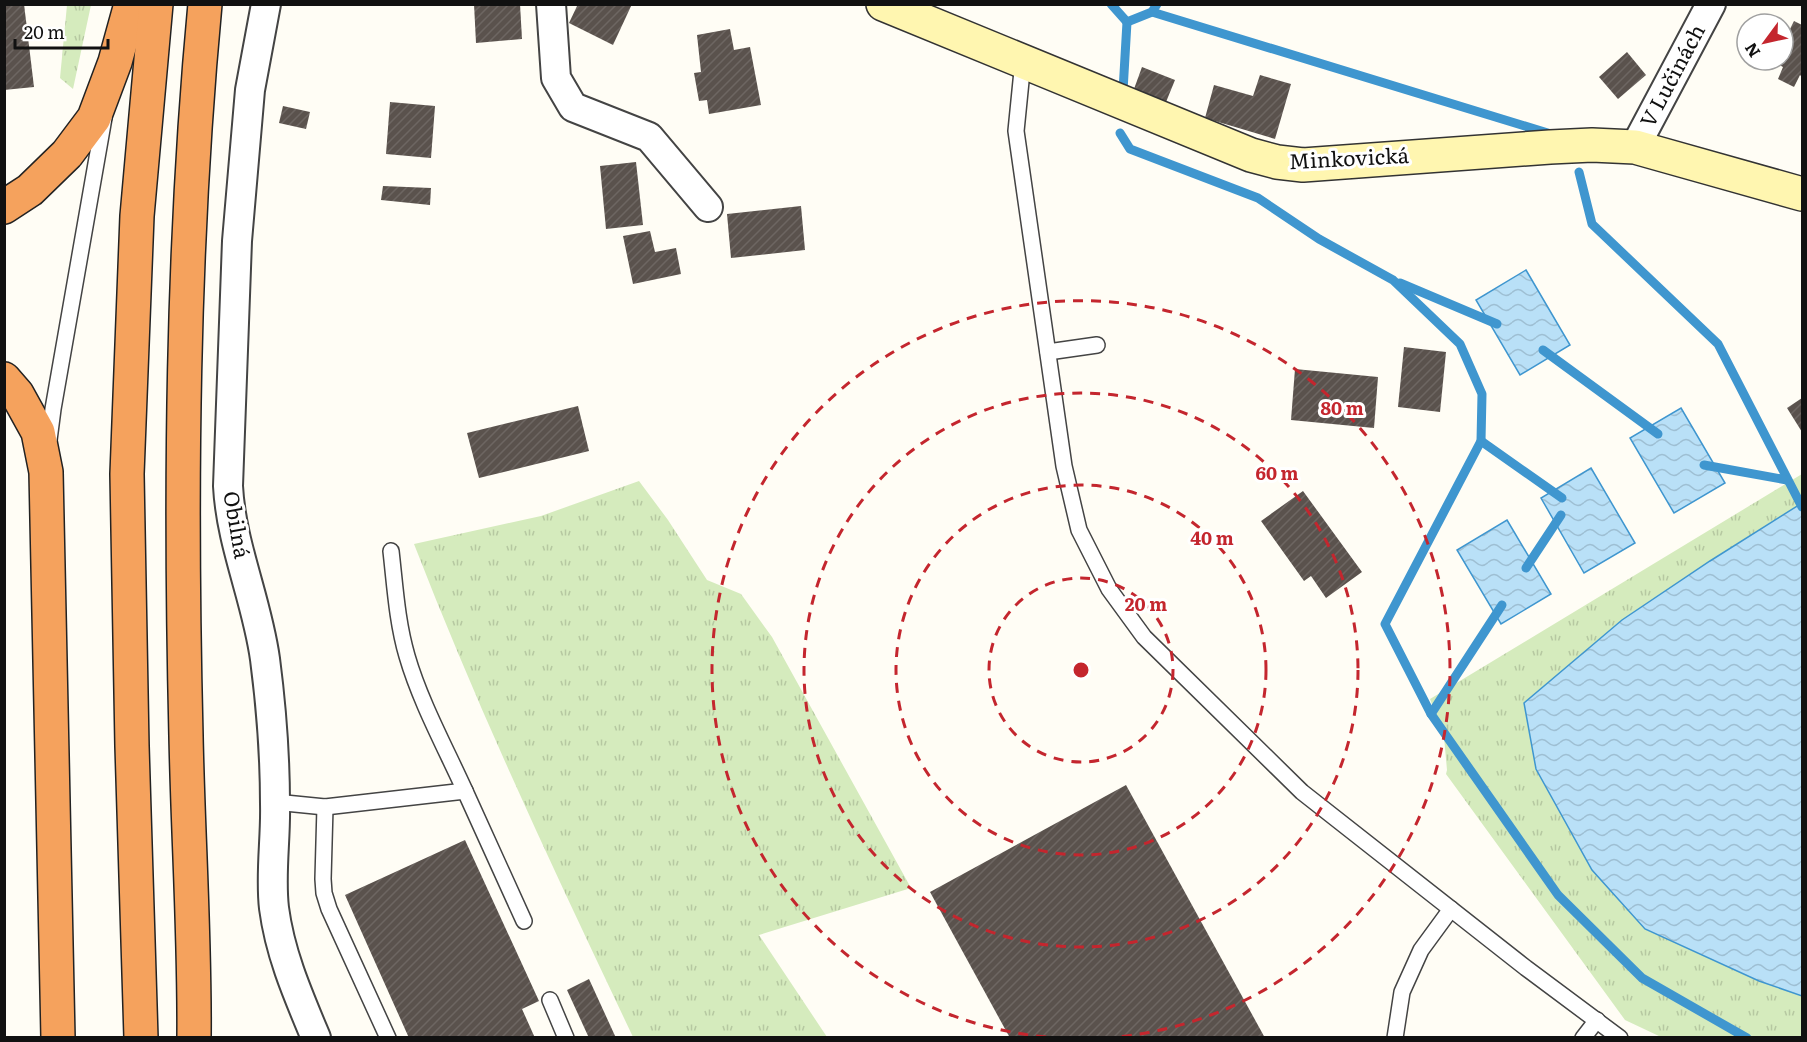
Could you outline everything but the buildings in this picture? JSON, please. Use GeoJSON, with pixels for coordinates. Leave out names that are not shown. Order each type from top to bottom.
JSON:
{"type":"FeatureCollection","features":[{"type":"Feature","properties":{"kind":"highway"},"geometry":{"type":"LineString","coordinates":[[4,207],[30,190],[67,154],[94,118],[115,62],[131,4]]}},
{"type":"Feature","properties":{"kind":"highway"},"geometry":{"type":"LineString","coordinates":[[141,1038],[127,474],[136,216],[156,4]]}},
{"type":"Feature","properties":{"kind":"highway"},"geometry":{"type":"LineString","coordinates":[[194,1038],[186,736],[183,480],[190,214],[205,4]]}},
{"type":"Feature","properties":{"kind":"highway"},"geometry":{"type":"LineString","coordinates":[[4,379],[17,393],[38,432],[46,472],[58,1038]]}},
{"type":"Feature","properties":{"kind":"street","name":"Obilná"},"geometry":{"type":"LineString","coordinates":[[266,4],[250,90],[238,230],[228,486],[234,533],[252,595],[264,655],[275,802],[274,905],[278,932],[295,986],[316,1038]]}},
{"type":"Feature","properties":{"kind":"street"},"geometry":{"type":"LineString","coordinates":[[551,4],[556,78],[573,107],[649,137],[708,207]]}},
{"type":"Feature","properties":{"kind":"street","name":"Minkovická"},"geometry":{"type":"LineString","coordinates":[[883,4],[1251,155],[1277,162],[1303,165],[1550,147],[1592,145],[1635,147],[1803,194]]}},
{"type":"Feature","properties":{"kind":"street","name":"V Lučinách"},"geometry":{"type":"LineString","coordinates":[[1635,147],[1711,4]]}},
{"type":"Feature","properties":{"kind":"lane"},"geometry":{"type":"LineString","coordinates":[[1023,61],[1016,131],[1064,466],[1079,530],[1109,589],[1144,637],[1302,792],[1620,1038]]}},
{"type":"Feature","properties":{"kind":"lane"},"geometry":{"type":"LineString","coordinates":[[46,472],[53,409],[115,62]]}},
{"type":"Feature","properties":{"kind":"lane"},"geometry":{"type":"LineString","coordinates":[[1048,352],[1097,345]]}},
{"type":"Feature","properties":{"kind":"lane"},"geometry":{"type":"LineString","coordinates":[[391,551],[399,626],[414,677],[525,921]]}},
{"type":"Feature","properties":{"kind":"lane"},"geometry":{"type":"LineString","coordinates":[[275,802],[325,807],[465,791]]}},
{"type":"Feature","properties":{"kind":"lane"},"geometry":{"type":"LineString","coordinates":[[325,807],[324,893],[329,909],[388,1038]]}},
{"type":"Feature","properties":{"kind":"lane"},"geometry":{"type":"LineString","coordinates":[[1395,1038],[1402,992],[1421,950],[1451,909]]}},
{"type":"Feature","properties":{"kind":"lane"},"geometry":{"type":"LineString","coordinates":[[550,1000],[567,1038]]}},
{"type":"Feature","properties":{"kind":"lane"},"geometry":{"type":"LineString","coordinates":[[1583,1038],[1597,1020]]}},
{"type":"Feature","properties":{"kind":"green space"},"geometry":{"type":"Polygon","coordinates":[[[67,5],[91,5],[73,89],[60,78],[67,5]]]}},
{"type":"Feature","properties":{"kind":"green space"},"geometry":{"type":"Polygon","coordinates":[[[1802,474],[1802,503],[1622,620],[1536,769],[1593,870],[1645,929],[1759,981],[1802,996],[1802,1037],[1661,1037],[1625,1020],[1446,774],[1444,737],[1430,699],[1802,474]]]}},
{"type":"Feature","properties":{"kind":"green space"},"geometry":{"type":"Polygon","coordinates":[[[639,481],[668,520],[707,580],[741,594],[772,637],[911,888],[759,935],[827,1037],[633,1037],[492,731],[414,544],[541,516],[639,481]]]}},
{"type":"Feature","properties":{"kind":"water"},"geometry":{"type":"Polygon","coordinates":[[[1526,270],[1570,345],[1520,375],[1476,300],[1526,270]]]}},
{"type":"Feature","properties":{"kind":"water"},"geometry":{"type":"Polygon","coordinates":[[[1681,408],[1725,483],[1674,513],[1630,438],[1681,408]]]}},
{"type":"Feature","properties":{"kind":"water"},"geometry":{"type":"Polygon","coordinates":[[[1591,468],[1635,543],[1584,573],[1541,498],[1591,468]]]}},
{"type":"Feature","properties":{"kind":"water"},"geometry":{"type":"Polygon","coordinates":[[[1802,503],[1802,996],[1759,981],[1645,929],[1592,870],[1536,769],[1524,703],[1622,620],[1802,503]]]}},
{"type":"Feature","properties":{"kind":"water"},"geometry":{"type":"Polygon","coordinates":[[[1507,520],[1551,594],[1501,624],[1457,550],[1507,520]]]}},
{"type":"Feature","properties":{"kind":"waterway"},"geometry":{"type":"LineString","coordinates":[[1111,4],[1127,22],[1152,12],[1157,4]]}},
{"type":"Feature","properties":{"kind":"waterway"},"geometry":{"type":"LineString","coordinates":[[1152,12],[1551,134]]}},
{"type":"Feature","properties":{"kind":"waterway"},"geometry":{"type":"LineString","coordinates":[[1123,91],[1127,22]]}},
{"type":"Feature","properties":{"kind":"waterway"},"geometry":{"type":"LineString","coordinates":[[1120,133],[1130,149],[1258,198],[1319,239],[1393,280],[1460,344],[1482,394],[1481,441],[1385,624],[1431,714],[1558,895],[1642,978],[1747,1038]]}},
{"type":"Feature","properties":{"kind":"waterway"},"geometry":{"type":"LineString","coordinates":[[1579,172],[1592,224],[1718,344],[1802,507]]}},
{"type":"Feature","properties":{"kind":"waterway"},"geometry":{"type":"LineString","coordinates":[[1400,283],[1497,324]]}},
{"type":"Feature","properties":{"kind":"waterway"},"geometry":{"type":"LineString","coordinates":[[1543,350],[1658,434]]}},
{"type":"Feature","properties":{"kind":"waterway"},"geometry":{"type":"LineString","coordinates":[[1481,441],[1562,498]]}},
{"type":"Feature","properties":{"kind":"waterway"},"geometry":{"type":"LineString","coordinates":[[1704,465],[1787,480]]}},
{"type":"Feature","properties":{"kind":"waterway"},"geometry":{"type":"LineString","coordinates":[[1526,568],[1561,515]]}},
{"type":"Feature","properties":{"kind":"waterway"},"geometry":{"type":"LineString","coordinates":[[1431,714],[1502,605]]}}]}
